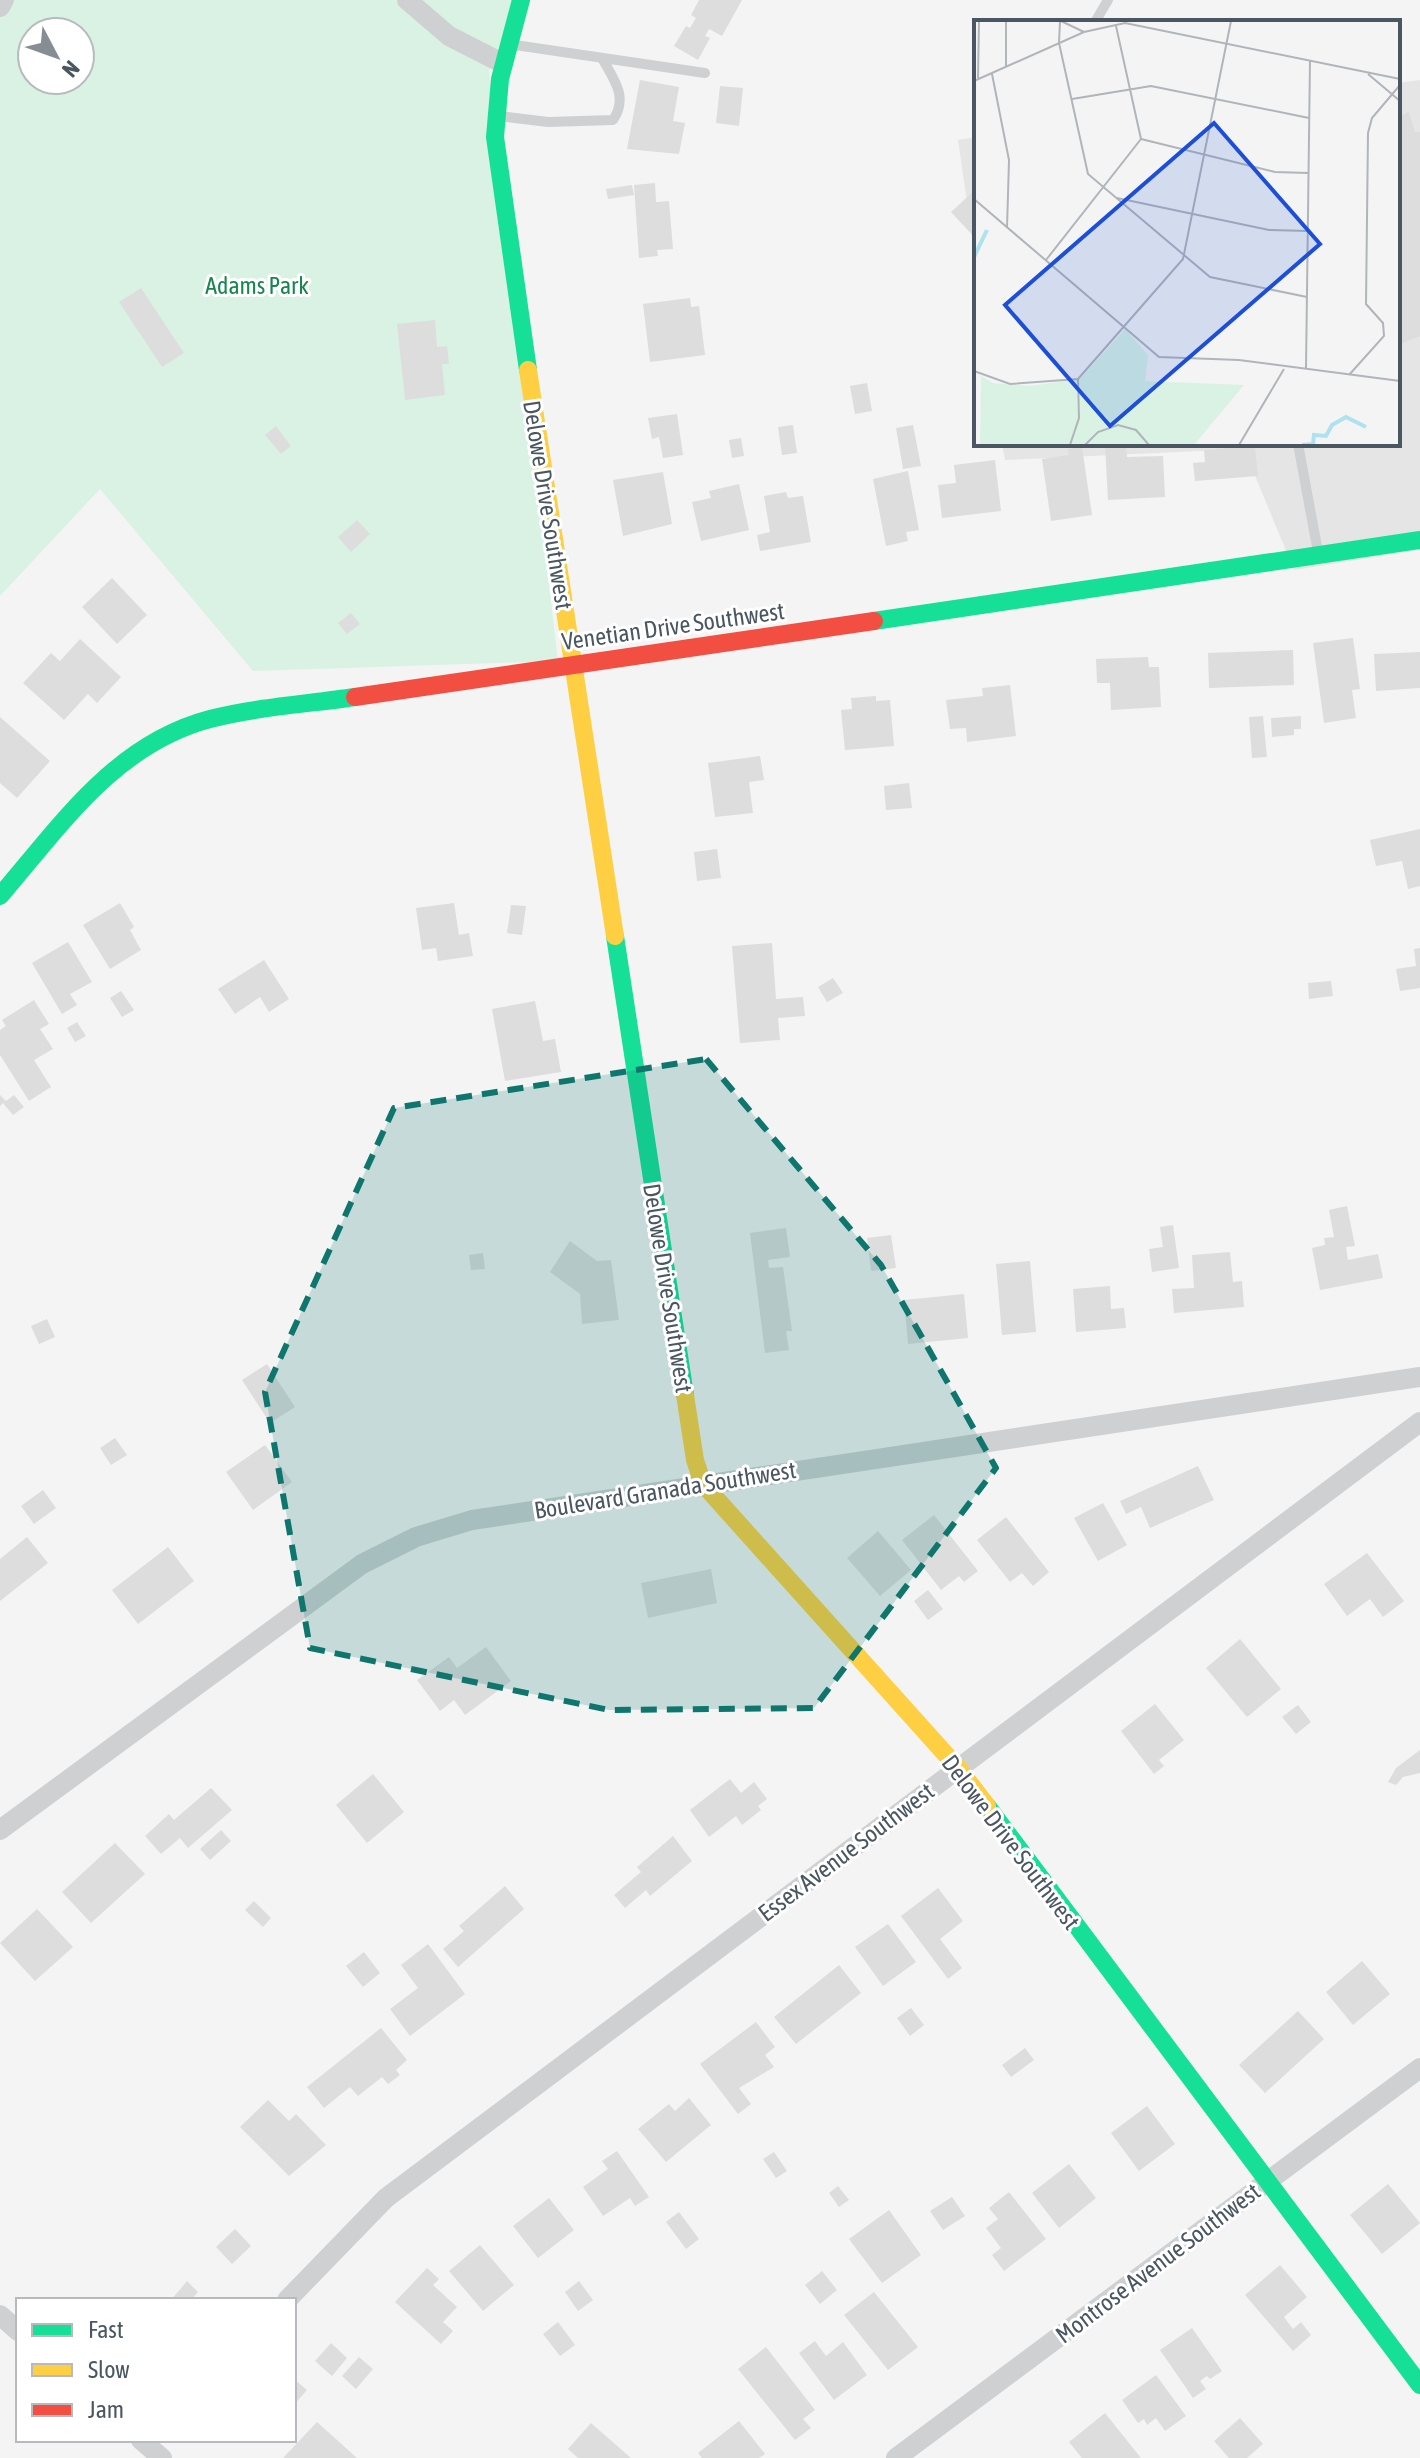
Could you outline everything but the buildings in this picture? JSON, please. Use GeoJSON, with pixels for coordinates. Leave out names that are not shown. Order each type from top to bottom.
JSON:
{"type":"FeatureCollection","features":[{"type":"Feature","properties":{"kind":"street"},"geometry":{"type":"LineString","coordinates":[[0,7],[4,0]]}},
{"type":"Feature","properties":{"kind":"street"},"geometry":{"type":"LineString","coordinates":[[407,0],[449,36],[503,53]]}},
{"type":"Feature","properties":{"kind":"street","name":"Delowe Drive Southwest"},"geometry":{"type":"LineString","coordinates":[[521,0],[503,53],[494,115],[496,161],[695,1460],[703,1484],[958,1768],[1420,2385]]}},
{"type":"Feature","properties":{"kind":"street","name":"Venetian Drive Southwest"},"geometry":{"type":"LineString","coordinates":[[0,896],[101,782],[137,750],[174,730],[213,718],[1420,540]]}},
{"type":"Feature","properties":{"kind":"street","name":"Boulevard Granada Southwest"},"geometry":{"type":"LineString","coordinates":[[0,1830],[350,1572],[416,1537],[472,1520],[1420,1377]]}},
{"type":"Feature","properties":{"kind":"street","name":"Essex Avenue Southwest"},"geometry":{"type":"LineString","coordinates":[[289,2298],[386,2198],[1420,1422]]}},
{"type":"Feature","properties":{"kind":"street","name":"Montrose Avenue Southwest"},"geometry":{"type":"LineString","coordinates":[[896,2458],[1420,2068]]}},
{"type":"Feature","properties":{"kind":"street"},"geometry":{"type":"LineString","coordinates":[[0,2315],[16,2329]]}},
{"type":"Feature","properties":{"kind":"lane"},"geometry":{"type":"LineString","coordinates":[[1096,20],[1108,0]]}},
{"type":"Feature","properties":{"kind":"lane"},"geometry":{"type":"LineString","coordinates":[[503,53],[603,60],[705,73]]}},
{"type":"Feature","properties":{"kind":"lane"},"geometry":{"type":"LineString","coordinates":[[494,115],[548,122],[613,120],[621,109],[620,89],[603,60]]}},
{"type":"Feature","properties":{"kind":"lane"},"geometry":{"type":"LineString","coordinates":[[1298,446],[1319,555]]}},
{"type":"Feature","properties":{"kind":"highlighted area"},"geometry":{"type":"Polygon","coordinates":[[[706,1059],[881,1265],[996,1468],[814,1708],[609,1710],[310,1648],[265,1392],[394,1108],[706,1059]]]}},
{"type":"Feature","properties":{"kind":"shaded area"},"geometry":{"type":"Polygon","coordinates":[[[1420,80],[1420,550],[1294,570],[1244,449],[1005,460],[1002,446],[1400,446],[1400,83],[1420,80]]]}},
{"type":"Feature","properties":{"kind":"shaded area"},"geometry":{"type":"Polygon","coordinates":[[[974,137],[974,251],[958,140],[974,137]]]}},
{"type":"Feature","properties":{"kind":"green space","name":"Adams Park"},"geometry":{"type":"Polygon","coordinates":[[[0,0],[523,0],[489,71],[558,661],[253,671],[100,489],[0,596],[0,0]]]}},
{"type":"Feature","properties":{"kind":"traffic: fast"},"geometry":{"type":"LineString","coordinates":[[521,0],[500,79],[495,137],[528,370]]}},
{"type":"Feature","properties":{"kind":"traffic: fast"},"geometry":{"type":"LineString","coordinates":[[874,621],[1420,540]]}},
{"type":"Feature","properties":{"kind":"traffic: fast"},"geometry":{"type":"LineString","coordinates":[[0,896],[92,790],[146,747],[176,731],[210,719],[355,697]]}},
{"type":"Feature","properties":{"kind":"traffic: fast"},"geometry":{"type":"LineString","coordinates":[[615,936],[685,1395]]}},
{"type":"Feature","properties":{"kind":"traffic: fast"},"geometry":{"type":"LineString","coordinates":[[987,1806],[1420,2385]]}},
{"type":"Feature","properties":{"kind":"traffic: slow"},"geometry":{"type":"LineString","coordinates":[[528,370],[615,936]]}},
{"type":"Feature","properties":{"kind":"traffic: slow"},"geometry":{"type":"LineString","coordinates":[[685,1395],[695,1460],[703,1484],[958,1768],[987,1806]]}},
{"type":"Feature","properties":{"kind":"traffic: jam"},"geometry":{"type":"LineString","coordinates":[[355,697],[874,621]]}}]}
